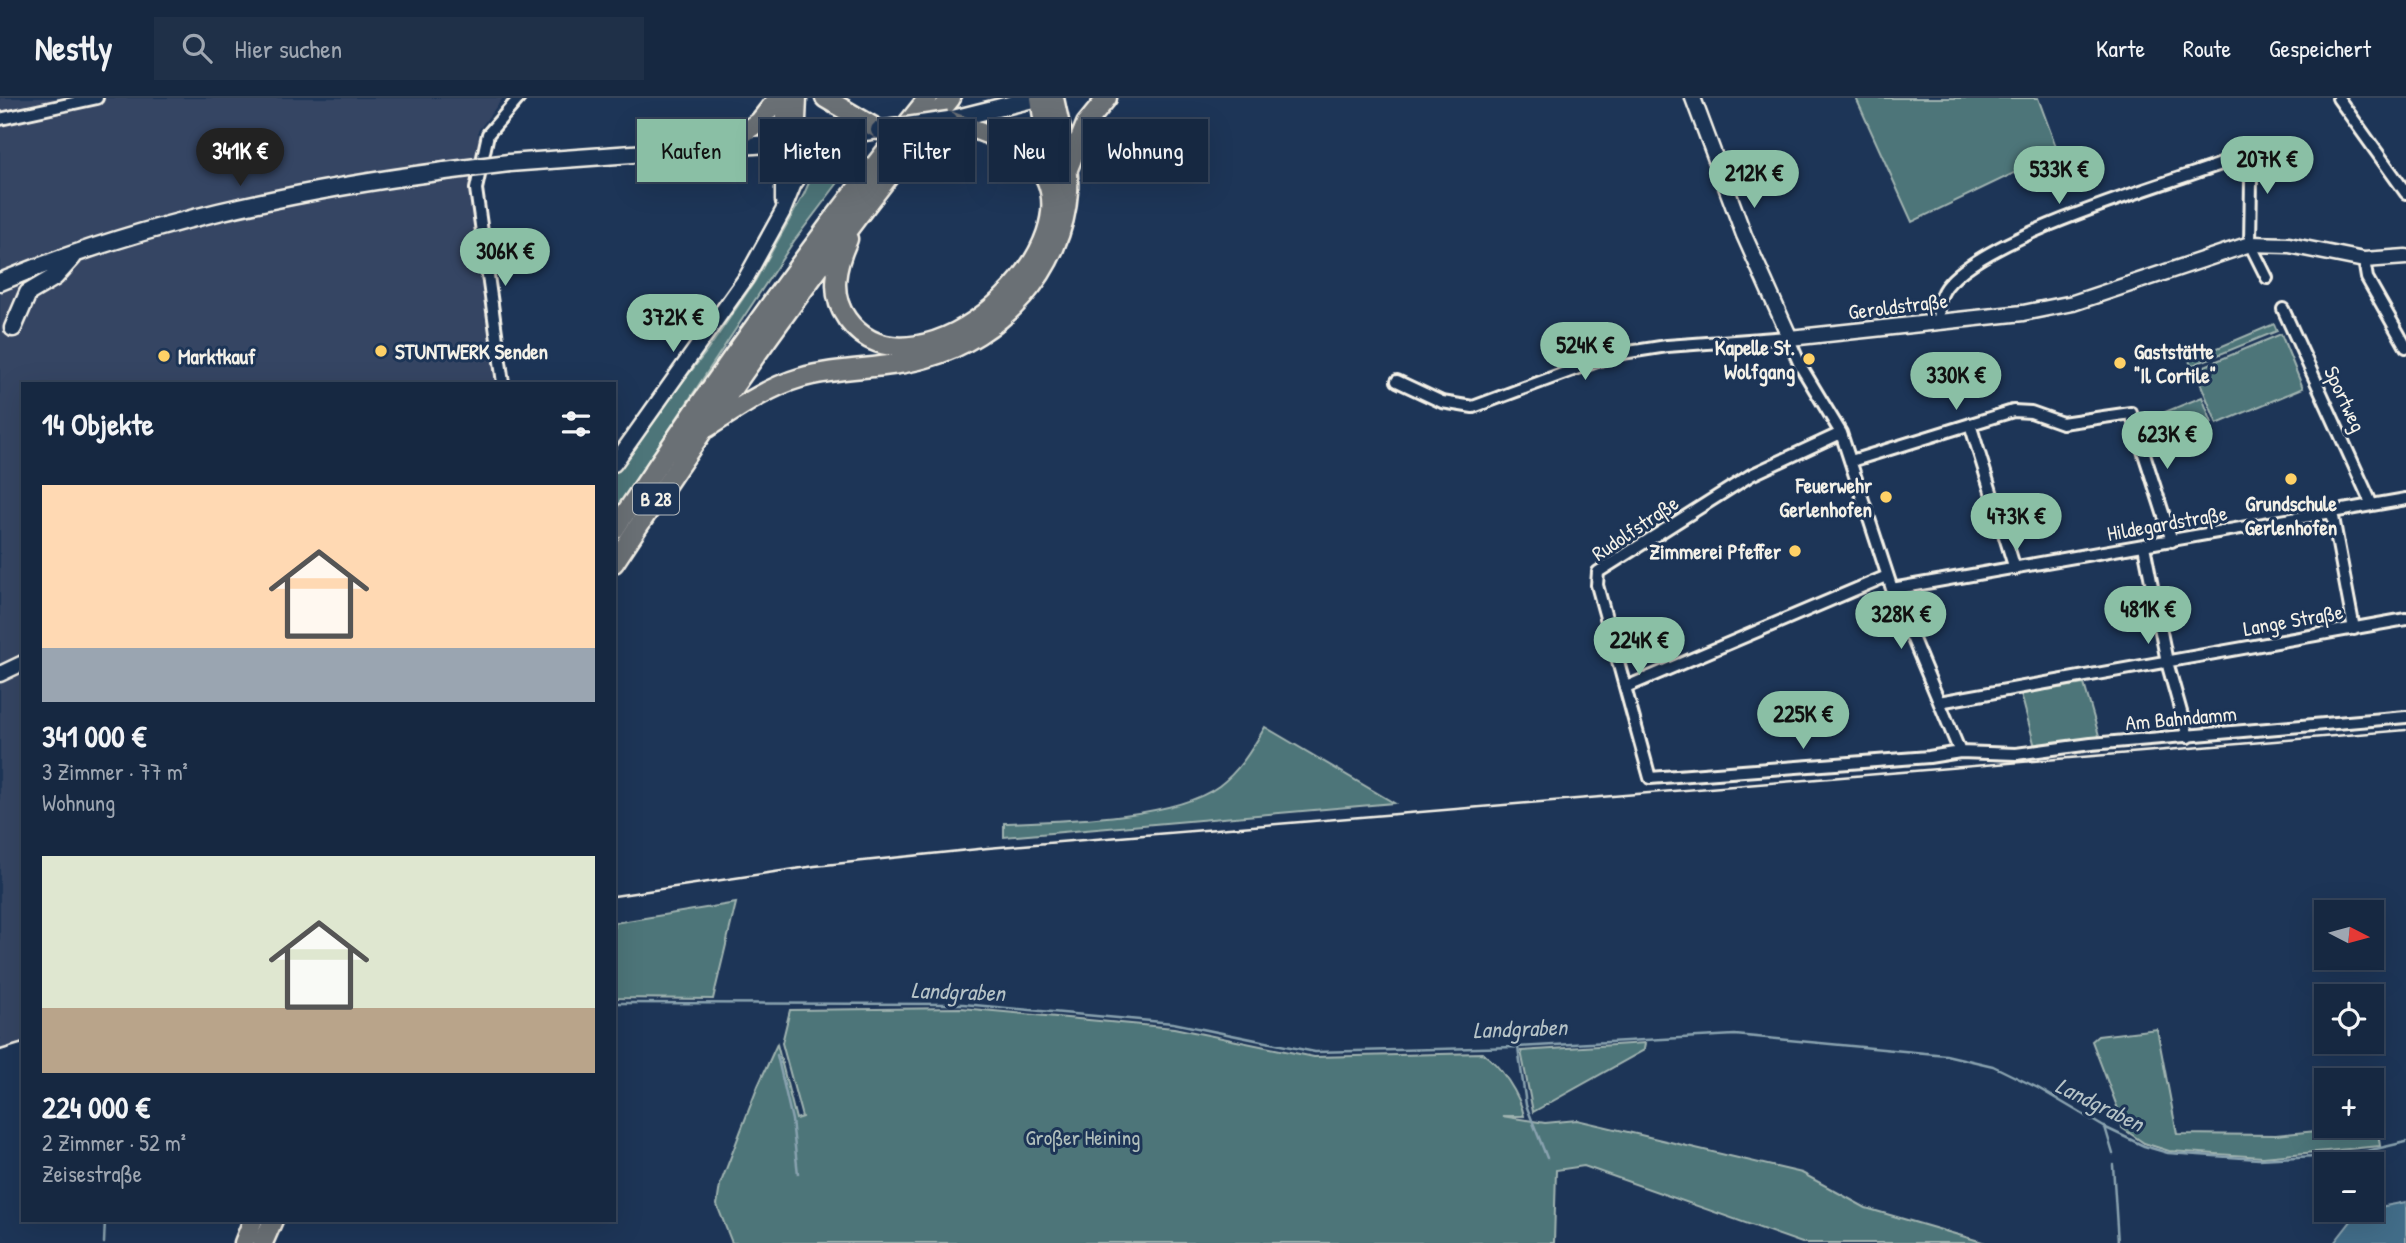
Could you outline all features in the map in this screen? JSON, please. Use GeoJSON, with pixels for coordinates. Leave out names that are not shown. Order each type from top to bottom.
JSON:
{"type":"FeatureCollection","features":[{"type":"Feature","properties":{"kind":"highway"},"geometry":{"type":"LineString","coordinates":[[746,131],[759,122],[778,98]]}},
{"type":"Feature","properties":{"kind":"highway"},"geometry":{"type":"LineString","coordinates":[[786,98],[787,119]]}},
{"type":"Feature","properties":{"kind":"highway"},"geometry":{"type":"LineString","coordinates":[[793,119],[797,98]]}},
{"type":"Feature","properties":{"kind":"highway"},"geometry":{"type":"LineString","coordinates":[[825,98],[868,128]]}},
{"type":"Feature","properties":{"kind":"highway","name":"B 28"},"geometry":{"type":"LineString","coordinates":[[616,527],[748,332],[846,200],[928,98]]}},
{"type":"Feature","properties":{"kind":"highway","name":"B 28"},"geometry":{"type":"LineString","coordinates":[[616,560],[699,434],[861,210],[951,98]]}},
{"type":"Feature","properties":{"kind":"highway"},"geometry":{"type":"LineString","coordinates":[[861,210],[838,264],[838,302],[845,316],[864,336],[899,347],[916,345],[951,334],[984,314],[1015,285],[1039,248],[1049,222],[1053,198],[1053,167],[1039,98]]}},
{"type":"Feature","properties":{"kind":"highway"},"geometry":{"type":"LineString","coordinates":[[1054,98],[1058,119]]}},
{"type":"Feature","properties":{"kind":"highway"},"geometry":{"type":"LineString","coordinates":[[1069,166],[1086,124],[1107,98]]}},
{"type":"Feature","properties":{"kind":"highway"},"geometry":{"type":"LineString","coordinates":[[975,130],[1026,153],[1036,163],[1053,198]]}},
{"type":"Feature","properties":{"kind":"highway"},"geometry":{"type":"LineString","coordinates":[[699,434],[751,400],[800,378],[923,359],[971,340],[996,323],[1035,281],[1059,241],[1066,214],[1067,182]]}},
{"type":"Feature","properties":{"kind":"highway"},"geometry":{"type":"LineString","coordinates":[[244,1243],[252,1222]]}},
{"type":"Feature","properties":{"kind":"highway"},"geometry":{"type":"LineString","coordinates":[[263,1243],[272,1222]]}},
{"type":"Feature","properties":{"kind":"main road"},"geometry":{"type":"LineString","coordinates":[[953,119],[1039,98]]}},
{"type":"Feature","properties":{"kind":"main road"},"geometry":{"type":"LineString","coordinates":[[865,129],[879,127]]}},
{"type":"Feature","properties":{"kind":"main road"},"geometry":{"type":"LineString","coordinates":[[0,282],[77,253],[203,216],[349,184],[509,163],[637,154]]}},
{"type":"Feature","properties":{"kind":"main road"},"geometry":{"type":"LineString","coordinates":[[13,328],[28,293],[55,277],[77,253]]}},
{"type":"Feature","properties":{"kind":"street"},"geometry":{"type":"LineString","coordinates":[[0,119],[97,98]]}},
{"type":"Feature","properties":{"kind":"street"},"geometry":{"type":"LineString","coordinates":[[503,382],[475,195],[488,134],[519,98]]}},
{"type":"Feature","properties":{"kind":"street"},"geometry":{"type":"LineString","coordinates":[[1693,98],[1744,234],[1788,338],[1800,365],[1841,433],[1887,576],[1960,752]]}},
{"type":"Feature","properties":{"kind":"street"},"geometry":{"type":"LineString","coordinates":[[2338,98],[2406,192]]}},
{"type":"Feature","properties":{"kind":"street"},"geometry":{"type":"LineString","coordinates":[[1938,322],[1939,300],[1948,284],[2007,244],[2227,162],[2243,162],[2251,180],[2250,244],[2267,278]]}},
{"type":"Feature","properties":{"kind":"street"},"geometry":{"type":"LineString","coordinates":[[783,211],[786,182]]}},
{"type":"Feature","properties":{"kind":"street"},"geometry":{"type":"LineString","coordinates":[[616,461],[746,278],[783,211],[795,182]]}},
{"type":"Feature","properties":{"kind":"street","name":"Geroldstraße"},"geometry":{"type":"LineString","coordinates":[[1397,381],[1442,402],[1473,408],[1616,354],[1667,346],[1788,338],[1938,322],[2073,303],[2250,244],[2289,244],[2364,260],[2406,257]]}},
{"type":"Feature","properties":{"kind":"street"},"geometry":{"type":"LineString","coordinates":[[2364,260],[2367,278],[2406,347]]}},
{"type":"Feature","properties":{"kind":"street","name":"Sportweg"},"geometry":{"type":"LineString","coordinates":[[2283,309],[2372,505]]}},
{"type":"Feature","properties":{"kind":"street"},"geometry":{"type":"LineString","coordinates":[[1851,461],[2013,411],[2031,412],[2062,423],[2131,413],[2172,541]]}},
{"type":"Feature","properties":{"kind":"street"},"geometry":{"type":"LineString","coordinates":[[1970,424],[2015,569]]}},
{"type":"Feature","properties":{"kind":"street","name":"Rudolfstraße"},"geometry":{"type":"LineString","coordinates":[[1650,778],[1597,582],[1601,569],[1751,475],[1841,433]]}},
{"type":"Feature","properties":{"kind":"street","name":"Hildegardstraße"},"geometry":{"type":"LineString","coordinates":[[1892,589],[2406,499]]}},
{"type":"Feature","properties":{"kind":"street"},"geometry":{"type":"LineString","coordinates":[[2332,512],[2354,629]]}},
{"type":"Feature","properties":{"kind":"street"},"geometry":{"type":"LineString","coordinates":[[2144,546],[2167,662],[2188,737]]}},
{"type":"Feature","properties":{"kind":"street"},"geometry":{"type":"LineString","coordinates":[[1626,687],[1887,576]]}},
{"type":"Feature","properties":{"kind":"street","name":"Lange Straße"},"geometry":{"type":"LineString","coordinates":[[1939,702],[2406,620]]}},
{"type":"Feature","properties":{"kind":"street"},"geometry":{"type":"LineString","coordinates":[[0,674],[21,664]]}},
{"type":"Feature","properties":{"kind":"street","name":"Am Bahndamm"},"geometry":{"type":"LineString","coordinates":[[1650,778],[1929,757],[1960,752],[2016,754],[2057,747],[2406,717]]}},
{"type":"Feature","properties":{"kind":"shaded area"},"geometry":{"type":"Polygon","coordinates":[[[0,98],[503,98],[478,131],[486,214],[510,382],[21,382],[21,1045],[0,1051],[0,98]]]}},
{"type":"Feature","properties":{"kind":"shaded area"},"geometry":{"type":"Polygon","coordinates":[[[2406,1202],[2406,1243],[2334,1243],[2350,1222],[2384,1222],[2384,1206],[2406,1202]]]}},
{"type":"Feature","properties":{"kind":"green space"},"geometry":{"type":"Polygon","coordinates":[[[1856,98],[2038,98],[2058,152],[1912,222],[1856,98]]]}},
{"type":"Feature","properties":{"kind":"green space"},"geometry":{"type":"Polygon","coordinates":[[[809,182],[839,182],[794,241],[616,510],[616,466],[707,351],[755,281],[809,182]]]}},
{"type":"Feature","properties":{"kind":"green space"},"geometry":{"type":"Polygon","coordinates":[[[2274,324],[2277,331],[2191,366],[2189,360],[2274,324]]]}},
{"type":"Feature","properties":{"kind":"green space"},"geometry":{"type":"Polygon","coordinates":[[[2281,334],[2303,388],[2217,424],[2195,370],[2281,334]]]}},
{"type":"Feature","properties":{"kind":"green space"},"geometry":{"type":"Polygon","coordinates":[[[2202,397],[2212,423],[2160,444],[2156,433],[2171,427],[2165,412],[2202,397]]]}},
{"type":"Feature","properties":{"kind":"green space"},"geometry":{"type":"Polygon","coordinates":[[[2084,684],[2100,739],[2035,747],[2021,694],[2084,684]]]}},
{"type":"Feature","properties":{"kind":"green space"},"geometry":{"type":"Polygon","coordinates":[[[1265,727],[1394,803],[1004,837],[1004,823],[1146,812],[1199,797],[1219,786],[1233,773],[1265,727]]]}},
{"type":"Feature","properties":{"kind":"green space"},"geometry":{"type":"Polygon","coordinates":[[[736,903],[713,999],[616,998],[616,923],[736,903]]]}},
{"type":"Feature","properties":{"kind":"green space","name":"Großer Heining"},"geometry":{"type":"Polygon","coordinates":[[[961,1008],[1174,1028],[1314,1057],[1482,1053],[1508,1081],[1524,1116],[1502,1116],[1545,1123],[1577,1120],[1802,1173],[1866,1208],[1986,1243],[1802,1243],[1584,1166],[1556,1170],[1554,1243],[732,1243],[717,1205],[720,1185],[777,1044],[796,1119],[802,1117],[782,1043],[790,1010],[961,1008]]]}},
{"type":"Feature","properties":{"kind":"green space"},"geometry":{"type":"Polygon","coordinates":[[[2157,1029],[2177,1134],[2276,1135],[2314,1131],[2314,1138],[2379,1138],[2380,1146],[2263,1157],[2169,1151],[2144,1143],[2122,1128],[2121,1117],[2092,1041],[2098,1036],[2157,1029]]]}},
{"type":"Feature","properties":{"kind":"green space"},"geometry":{"type":"Polygon","coordinates":[[[1645,1043],[1644,1050],[1533,1112],[1521,1051],[1645,1043]]]}},
{"type":"Feature","properties":{"kind":"waterway","name":"Landgraben"},"geometry":{"type":"LineString","coordinates":[[616,1003],[963,1004],[1173,1023],[1315,1052],[1518,1047],[1735,1035],[1946,1055],[1993,1066],[2038,1088],[2104,1127],[2144,1146],[2168,1153],[2259,1159],[2354,1154],[2406,1142]]}},
{"type":"Feature","properties":{"kind":"waterway"},"geometry":{"type":"LineString","coordinates":[[1518,1047],[1526,1105],[1547,1158]]}},
{"type":"Feature","properties":{"kind":"waterway"},"geometry":{"type":"LineString","coordinates":[[777,1055],[792,1120],[798,1174]]}},
{"type":"Feature","properties":{"kind":"waterway"},"geometry":{"type":"LineString","coordinates":[[2105,1127],[2113,1154]]}},
{"type":"Feature","properties":{"kind":"waterway"},"geometry":{"type":"LineString","coordinates":[[2113,1165],[2118,1243]]}},
{"type":"Feature","properties":{"kind":"waterway","name":"Landgraben"},"geometry":{"type":"LineString","coordinates":[[104,1243],[105,1222]]}},
{"type":"Feature","properties":{"kind":"railway"},"geometry":{"type":"LineString","coordinates":[[616,896],[815,866],[988,848],[2406,730]]}},
{"type":"Feature","properties":{"kind":"railway"},"geometry":{"type":"LineString","coordinates":[[0,1050],[21,1044]]}},
{"type":"Feature","properties":{"kind":"place","name":"STUNTWERK Senden"},"geometry":{"type":"Point","coordinates":[381,351]}},
{"type":"Feature","properties":{"kind":"place","name":"Marktkauf"},"geometry":{"type":"Point","coordinates":[164,356]}},
{"type":"Feature","properties":{"kind":"place","name":"Kapelle St. Wolfgang"},"geometry":{"type":"Point","coordinates":[1809,359]}},
{"type":"Feature","properties":{"kind":"place","name":"Gaststätte \"Il Cortile\""},"geometry":{"type":"Point","coordinates":[2120,363]}},
{"type":"Feature","properties":{"kind":"place","name":"Grundschule Gerlenhofen"},"geometry":{"type":"Point","coordinates":[2291,479]}},
{"type":"Feature","properties":{"kind":"place","name":"Feuerwehr Gerlenhofen"},"geometry":{"type":"Point","coordinates":[1886,497]}},
{"type":"Feature","properties":{"kind":"place","name":"Zimmerei Pfeffer"},"geometry":{"type":"Point","coordinates":[1795,551]}}]}
